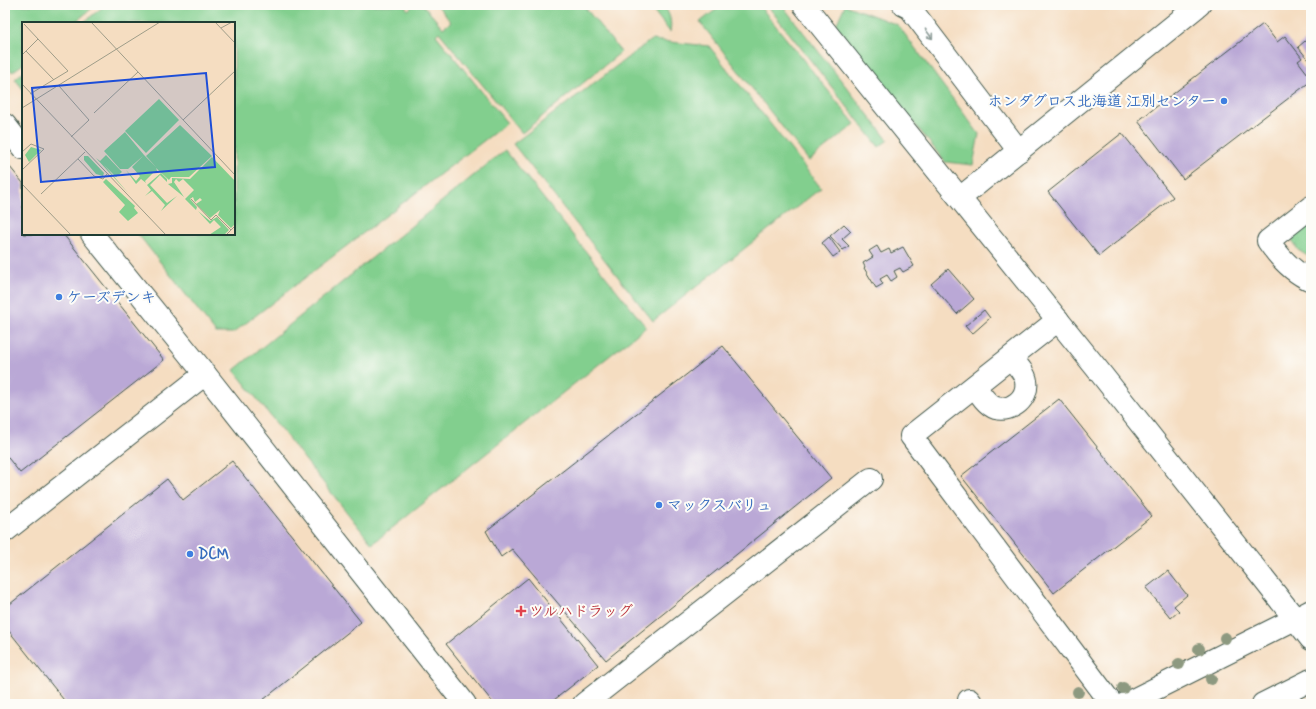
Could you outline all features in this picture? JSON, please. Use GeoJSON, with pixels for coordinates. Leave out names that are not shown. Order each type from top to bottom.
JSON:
{"type":"FeatureCollection","features":[{"type":"Feature","properties":{"kind":"street"},"geometry":{"type":"LineString","coordinates":[[904,5],[910,8],[1019,151]]}},
{"type":"Feature","properties":{"kind":"street"},"geometry":{"type":"LineString","coordinates":[[960,198],[1199,5]]}},
{"type":"Feature","properties":{"kind":"street"},"geometry":{"type":"LineString","coordinates":[[811,8],[1058,320],[1303,615],[1311,639]]}},
{"type":"Feature","properties":{"kind":"street"},"geometry":{"type":"LineString","coordinates":[[5,125],[22,147]]}},
{"type":"Feature","properties":{"kind":"street"},"geometry":{"type":"LineString","coordinates":[[1311,207],[1268,242],[1278,256],[1294,270],[1311,280]]}},
{"type":"Feature","properties":{"kind":"street"},"geometry":{"type":"LineString","coordinates":[[93,235],[205,374],[465,704]]}},
{"type":"Feature","properties":{"kind":"street"},"geometry":{"type":"LineString","coordinates":[[1058,320],[911,436],[1112,704]]}},
{"type":"Feature","properties":{"kind":"street"},"geometry":{"type":"LineString","coordinates":[[975,386],[985,400],[996,407],[1005,408],[1015,406],[1026,391],[1026,381],[1011,358]]}},
{"type":"Feature","properties":{"kind":"street"},"geometry":{"type":"LineString","coordinates":[[5,531],[205,374]]}},
{"type":"Feature","properties":{"kind":"street"},"geometry":{"type":"LineString","coordinates":[[584,704],[871,479]]}},
{"type":"Feature","properties":{"kind":"street"},"geometry":{"type":"LineString","coordinates":[[1125,704],[1303,615]]}},
{"type":"Feature","properties":{"kind":"street"},"geometry":{"type":"LineString","coordinates":[[1263,704],[1311,680]]}},
{"type":"Feature","properties":{"kind":"green space"},"geometry":{"type":"Polygon","coordinates":[[[5,5],[96,5],[75,22],[22,22],[22,65],[12,72],[5,63],[5,5]]]}},
{"type":"Feature","properties":{"kind":"green space"},"geometry":{"type":"Polygon","coordinates":[[[105,5],[404,5],[408,10],[414,5],[423,5],[443,28],[451,22],[437,5],[583,5],[621,52],[522,133],[439,32],[436,35],[507,123],[233,333],[216,333],[139,235],[235,235],[235,22],[84,22],[105,5]]]}},
{"type":"Feature","properties":{"kind":"green space"},"geometry":{"type":"Polygon","coordinates":[[[649,5],[663,5],[670,18],[670,32],[649,5]]]}},
{"type":"Feature","properties":{"kind":"green space"},"geometry":{"type":"Polygon","coordinates":[[[722,5],[759,5],[855,124],[809,161],[700,22],[722,5]]]}},
{"type":"Feature","properties":{"kind":"green space"},"geometry":{"type":"Polygon","coordinates":[[[767,5],[782,5],[888,140],[879,147],[767,5]]]}},
{"type":"Feature","properties":{"kind":"green space"},"geometry":{"type":"Polygon","coordinates":[[[845,5],[898,25],[979,134],[973,165],[945,162],[836,25],[845,5]]]}},
{"type":"Feature","properties":{"kind":"green space"},"geometry":{"type":"Polygon","coordinates":[[[651,40],[709,46],[821,188],[653,321],[513,144],[651,40]]]}},
{"type":"Feature","properties":{"kind":"green space"},"geometry":{"type":"Polygon","coordinates":[[[22,73],[22,88],[15,79],[22,73]]]}},
{"type":"Feature","properties":{"kind":"green space"},"geometry":{"type":"Polygon","coordinates":[[[505,150],[646,327],[372,544],[234,370],[505,150]]]}},
{"type":"Feature","properties":{"kind":"green space"},"geometry":{"type":"Polygon","coordinates":[[[1311,220],[1311,258],[1298,250],[1292,240],[1297,231],[1311,220]]]}},
{"type":"Feature","properties":{"kind":"building","name":"ホンダグロス北海道 江別センター"},"geometry":{"type":"Polygon","coordinates":[[[1263,24],[1277,42],[1285,36],[1302,58],[1298,61],[1311,78],[1311,81],[1183,179],[1138,121],[1263,24]]]}},
{"type":"Feature","properties":{"kind":"building"},"geometry":{"type":"Polygon","coordinates":[[[1311,36],[1311,63],[1298,47],[1311,36]]]}},
{"type":"Feature","properties":{"kind":"building"},"geometry":{"type":"Polygon","coordinates":[[[1122,133],[1173,197],[1099,256],[1048,192],[1122,133]]]}},
{"type":"Feature","properties":{"kind":"building","name":"ケーズデンキ"},"geometry":{"type":"Polygon","coordinates":[[[5,161],[22,182],[22,235],[64,235],[164,360],[20,473],[5,454],[5,161]]]}},
{"type":"Feature","properties":{"kind":"building"},"geometry":{"type":"Polygon","coordinates":[[[844,224],[851,231],[842,239],[849,246],[843,250],[830,236],[844,224]]]}},
{"type":"Feature","properties":{"kind":"building"},"geometry":{"type":"Polygon","coordinates":[[[829,237],[840,252],[833,257],[822,243],[829,237]]]}},
{"type":"Feature","properties":{"kind":"building"},"geometry":{"type":"Polygon","coordinates":[[[877,246],[881,253],[889,249],[891,253],[903,247],[914,266],[903,272],[900,268],[894,271],[897,277],[891,281],[887,275],[880,279],[883,284],[876,288],[864,268],[863,263],[873,257],[869,251],[877,246]]]}},
{"type":"Feature","properties":{"kind":"building"},"geometry":{"type":"Polygon","coordinates":[[[948,269],[974,299],[957,314],[931,284],[948,269]]]}},
{"type":"Feature","properties":{"kind":"building"},"geometry":{"type":"Polygon","coordinates":[[[984,310],[990,318],[972,334],[965,326],[984,310]]]}},
{"type":"Feature","properties":{"kind":"building","name":"マックスバリュ"},"geometry":{"type":"Polygon","coordinates":[[[723,346],[831,478],[606,660],[512,549],[501,557],[486,531],[723,346]]]}},
{"type":"Feature","properties":{"kind":"building"},"geometry":{"type":"Polygon","coordinates":[[[1059,399],[1152,516],[1054,593],[961,476],[1059,399]]]}},
{"type":"Feature","properties":{"kind":"building","name":"DCM"},"geometry":{"type":"Polygon","coordinates":[[[232,461],[361,622],[258,704],[67,704],[5,626],[5,608],[167,479],[183,500],[232,461]]]}},
{"type":"Feature","properties":{"kind":"building"},"geometry":{"type":"Polygon","coordinates":[[[1168,571],[1187,595],[1174,606],[1179,611],[1171,618],[1146,588],[1168,571]]]}},
{"type":"Feature","properties":{"kind":"building","name":"ツルハドラッグ"},"geometry":{"type":"Polygon","coordinates":[[[528,578],[598,665],[549,704],[494,704],[446,644],[528,578]]]}},
{"type":"Feature","properties":{"kind":"place","name":"ホンダグロス北海道 江別センター"},"geometry":{"type":"Point","coordinates":[1224,101]}},
{"type":"Feature","properties":{"kind":"place","name":"ケーズデンキ"},"geometry":{"type":"Point","coordinates":[59,297]}},
{"type":"Feature","properties":{"kind":"place","name":"マックスバリュ"},"geometry":{"type":"Point","coordinates":[659,505]}},
{"type":"Feature","properties":{"kind":"place","name":"DCM"},"geometry":{"type":"Point","coordinates":[190,554]}},
{"type":"Feature","properties":{"kind":"place","name":"ツルハドラッグ"},"geometry":{"type":"Point","coordinates":[521,611]}}]}
